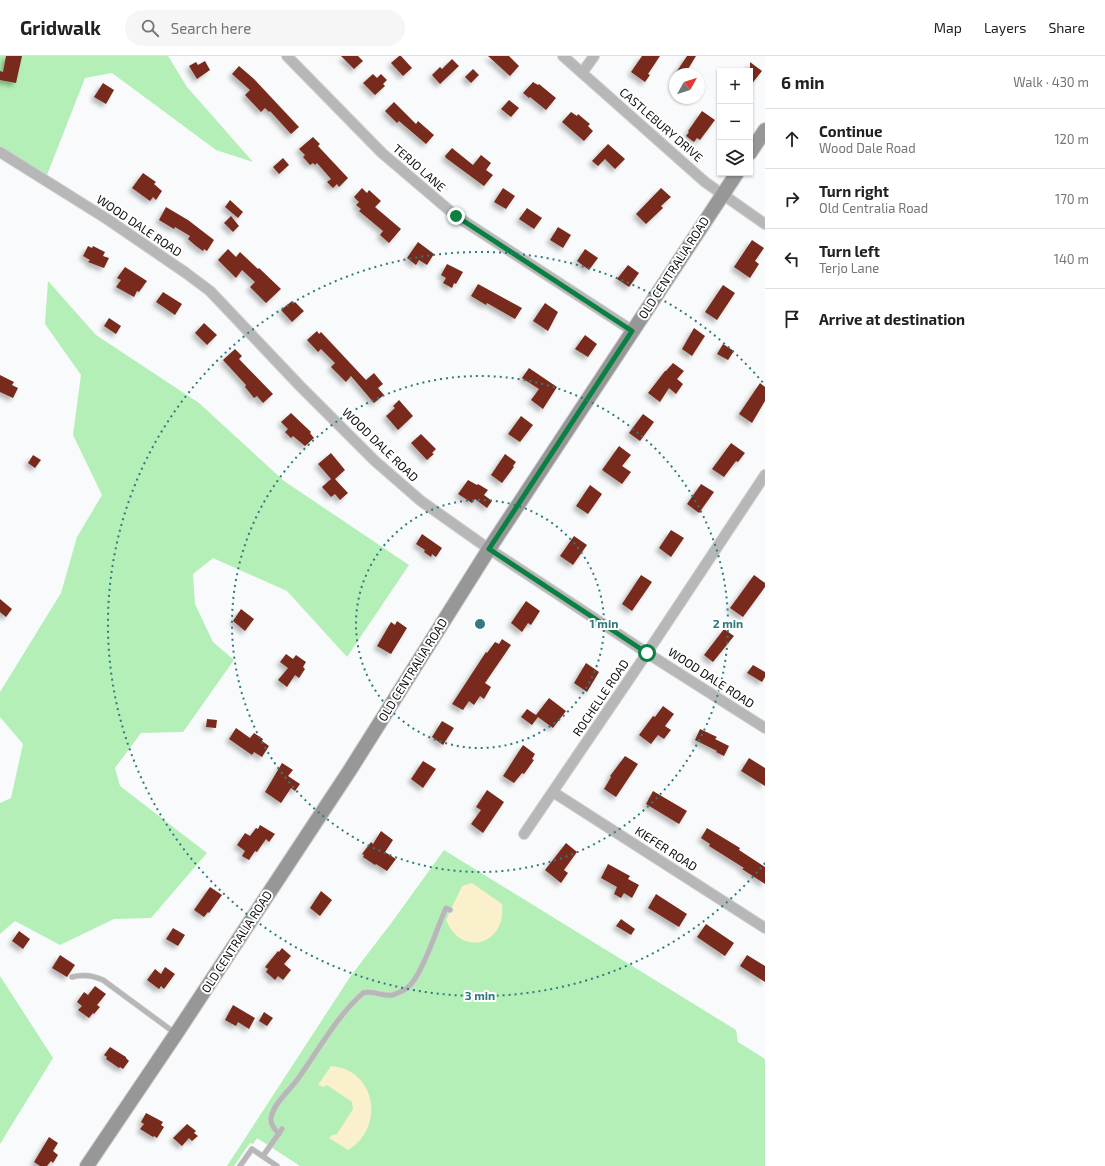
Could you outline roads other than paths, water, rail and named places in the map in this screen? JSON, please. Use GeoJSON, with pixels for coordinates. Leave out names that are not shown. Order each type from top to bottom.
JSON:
{"type":"FeatureCollection","features":[{"type":"Feature","properties":{"kind":"street","name":"TERJO LANE"},"geometry":{"type":"LineString","coordinates":[[287,56],[382,153],[456,216],[632,331]]}},
{"type":"Feature","properties":{"kind":"street","name":"CASTLEBURY DRIVE"},"geometry":{"type":"LineString","coordinates":[[563,56],[705,182],[765,224]]}},
{"type":"Feature","properties":{"kind":"street"},"geometry":{"type":"LineString","coordinates":[[582,73],[594,56]]}},
{"type":"Feature","properties":{"kind":"street"},"geometry":{"type":"LineString","coordinates":[[753,148],[765,130]]}},
{"type":"Feature","properties":{"kind":"street","name":"WOOD DALE ROAD"},"geometry":{"type":"LineString","coordinates":[[0,152],[106,219],[186,273],[210,292],[300,386],[386,471],[420,501],[489,549],[647,653],[765,728]]}},
{"type":"Feature","properties":{"kind":"street","name":"OLD CENTRALIA ROAD"},"geometry":{"type":"LineString","coordinates":[[87,1166],[350,770],[489,549],[735,176]]}},
{"type":"Feature","properties":{"kind":"street","name":"ROCHELLE ROAD"},"geometry":{"type":"LineString","coordinates":[[524,834],[647,653],[765,475]]}},
{"type":"Feature","properties":{"kind":"street","name":"KIEFER ROAD"},"geometry":{"type":"LineString","coordinates":[[553,792],[765,928]]}},
{"type":"Feature","properties":{"kind":"lane"},"geometry":{"type":"LineString","coordinates":[[263,1156],[280,1132],[274,1128],[271,1122],[277,1104],[296,1081],[345,1012],[363,993],[373,992],[392,995],[408,988],[414,981],[422,965],[446,908],[450,910]]}},
{"type":"Feature","properties":{"kind":"lane"},"geometry":{"type":"LineString","coordinates":[[72,977],[90,975],[103,980],[176,1034]]}},
{"type":"Feature","properties":{"kind":"lane"},"geometry":{"type":"LineString","coordinates":[[240,1166],[252,1149],[278,1166]]}}]}
